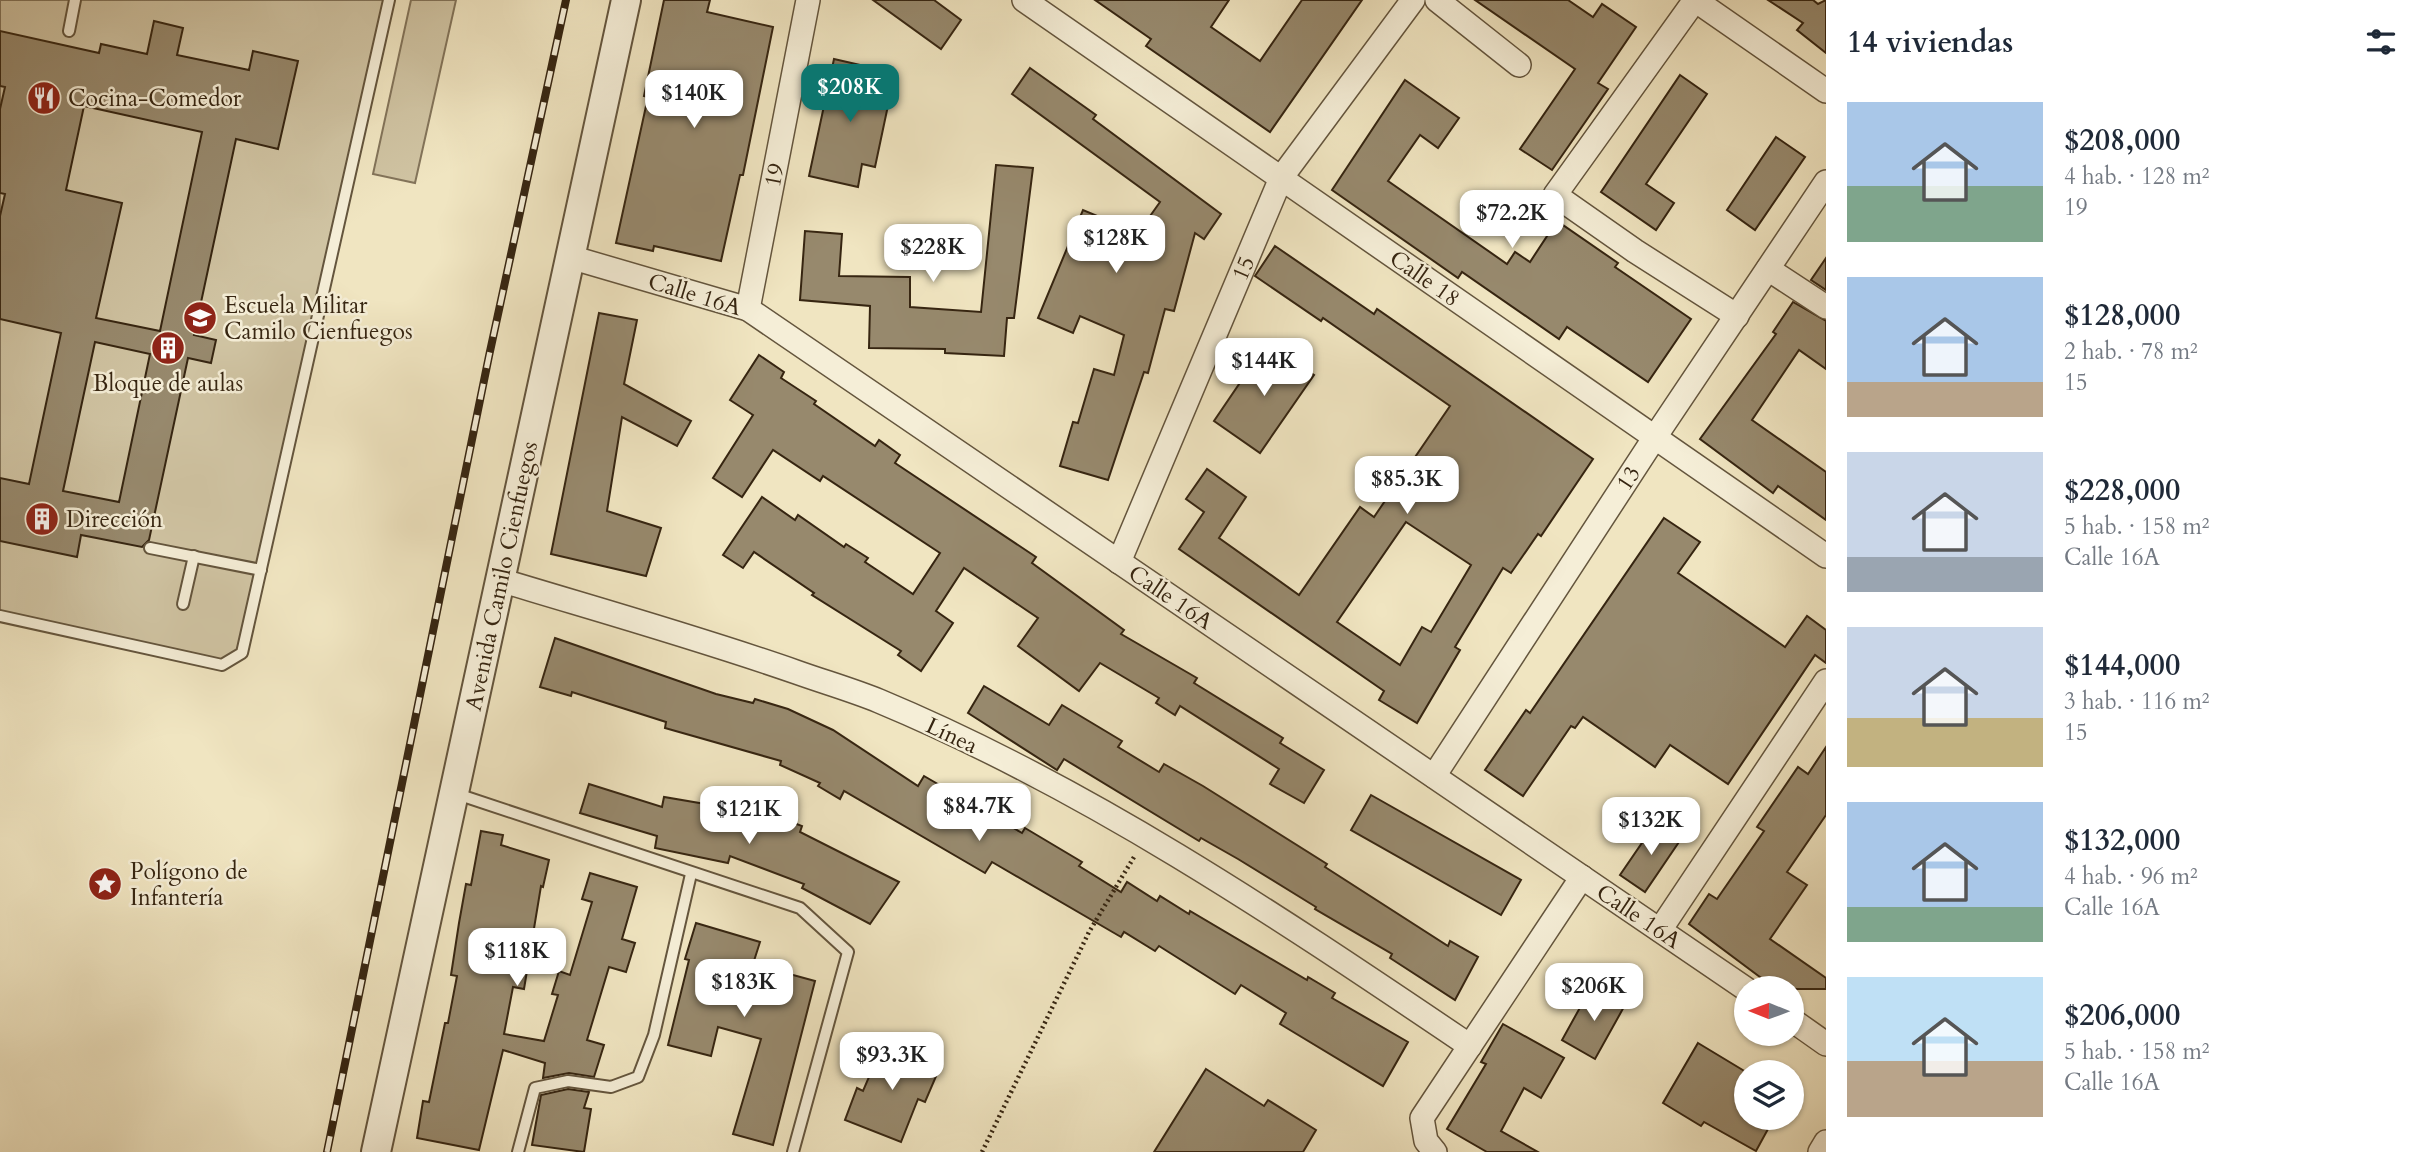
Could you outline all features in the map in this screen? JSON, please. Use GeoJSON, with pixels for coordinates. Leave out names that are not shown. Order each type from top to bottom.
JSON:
{"type":"FeatureCollection","features":[{"type":"Feature","properties":{"kind":"street","name":"Avenida Camilo Cienfuegos"},"geometry":{"type":"LineString","coordinates":[[376,1152],[626,0]]}},
{"type":"Feature","properties":{"kind":"street","name":"19"},"geometry":{"type":"LineString","coordinates":[[748,309],[808,0]]}},
{"type":"Feature","properties":{"kind":"street","name":"Calle 18"},"geometry":{"type":"LineString","coordinates":[[1024,0],[1826,556]]}},
{"type":"Feature","properties":{"kind":"street","name":"15"},"geometry":{"type":"LineString","coordinates":[[1119,562],[1281,178],[1413,0]]}},
{"type":"Feature","properties":{"kind":"street"},"geometry":{"type":"LineString","coordinates":[[1437,0],[1519,65]]}},
{"type":"Feature","properties":{"kind":"street"},"geometry":{"type":"LineString","coordinates":[[1737,316],[1635,251],[1555,195],[1695,0],[1826,91]]}},
{"type":"Feature","properties":{"kind":"street","name":"13"},"geometry":{"type":"LineString","coordinates":[[1434,776],[1655,437],[1826,182]]}},
{"type":"Feature","properties":{"kind":"street","name":"Calle 16A"},"geometry":{"type":"LineString","coordinates":[[570,257],[748,309],[1734,981]]}},
{"type":"Feature","properties":{"kind":"street"},"geometry":{"type":"LineString","coordinates":[[1768,269],[1826,307]]}},
{"type":"Feature","properties":{"kind":"street","name":"Línea"},"geometry":{"type":"LineString","coordinates":[[500,580],[738,652],[878,700],[1020,767],[1147,836],[1279,917],[1470,1046]]}},
{"type":"Feature","properties":{"kind":"street"},"geometry":{"type":"LineString","coordinates":[[1660,930],[1826,681]]}},
{"type":"Feature","properties":{"kind":"street"},"geometry":{"type":"LineString","coordinates":[[1435,1152],[1426,1141],[1422,1118],[1582,877]]}},
{"type":"Feature","properties":{"kind":"street"},"geometry":{"type":"LineString","coordinates":[[1804,1028],[1826,1044]]}},
{"type":"Feature","properties":{"kind":"street"},"geometry":{"type":"LineString","coordinates":[[1820,1152],[1826,1142]]}},
{"type":"Feature","properties":{"kind":"lane"},"geometry":{"type":"LineString","coordinates":[[69,31],[75,0]]}},
{"type":"Feature","properties":{"kind":"lane"},"geometry":{"type":"LineString","coordinates":[[0,616],[222,665],[242,653],[389,0]]}},
{"type":"Feature","properties":{"kind":"lane"},"geometry":{"type":"LineString","coordinates":[[150,548],[261,570]]}},
{"type":"Feature","properties":{"kind":"lane"},"geometry":{"type":"LineString","coordinates":[[183,604],[194,556]]}},
{"type":"Feature","properties":{"kind":"lane"},"geometry":{"type":"LineString","coordinates":[[454,793],[691,874],[800,908],[848,952],[793,1152]]}},
{"type":"Feature","properties":{"kind":"lane"},"geometry":{"type":"LineString","coordinates":[[519,1152],[526,1114],[535,1088],[568,1081],[611,1087],[638,1077],[654,1035],[691,874]]}},
{"type":"Feature","properties":{"kind":"path"},"geometry":{"type":"LineString","coordinates":[[982,1152],[1089,933],[1147,836]]}},
{"type":"Feature","properties":{"kind":"shaded area","name":"Escuela Militar Camilo Cienfuegos"},"geometry":{"type":"Polygon","coordinates":[[[0,0],[394,0],[242,653],[222,665],[0,616],[0,0]]]}},
{"type":"Feature","properties":{"kind":"shaded area"},"geometry":{"type":"Polygon","coordinates":[[[411,0],[456,0],[415,183],[373,174],[411,0]]]}},
{"type":"Feature","properties":{"kind":"building"},"geometry":{"type":"Polygon","coordinates":[[[664,0],[710,0],[707,12],[773,27],[743,175],[740,175],[721,261],[654,246],[653,251],[616,243],[648,97],[644,96],[664,0]]]}},
{"type":"Feature","properties":{"kind":"building"},"geometry":{"type":"Polygon","coordinates":[[[873,0],[934,0],[961,20],[941,49],[873,0]]]}},
{"type":"Feature","properties":{"kind":"building"},"geometry":{"type":"Polygon","coordinates":[[[1095,0],[1229,0],[1211,27],[1260,61],[1302,0],[1362,0],[1270,132],[1146,46],[1151,39],[1095,0]]]}},
{"type":"Feature","properties":{"kind":"building"},"geometry":{"type":"Polygon","coordinates":[[[1475,0],[1568,0],[1593,17],[1602,4],[1636,27],[1598,83],[1608,89],[1552,170],[1520,149],[1575,69],[1475,0]]]}},
{"type":"Feature","properties":{"kind":"building"},"geometry":{"type":"Polygon","coordinates":[[[1768,0],[1813,0],[1818,4],[1826,0],[1826,53],[1797,30],[1803,23],[1768,0]]]}},
{"type":"Feature","properties":{"kind":"building"},"geometry":{"type":"Polygon","coordinates":[[[154,21],[183,28],[177,55],[249,70],[253,51],[298,61],[278,149],[236,139],[194,335],[216,340],[211,363],[188,358],[149,540],[142,547],[81,535],[77,557],[0,541],[0,478],[29,484],[61,333],[0,319],[0,216],[5,194],[0,193],[0,109],[5,87],[0,86],[0,31],[99,53],[101,44],[147,54],[154,21]],[[84,106],[66,190],[122,203],[96,318],[160,331],[202,132],[84,106]],[[95,342],[63,491],[119,502],[150,354],[95,342]]]}},
{"type":"Feature","properties":{"kind":"building"},"geometry":{"type":"Polygon","coordinates":[[[834,59],[882,70],[877,94],[890,96],[875,167],[862,164],[858,187],[809,176],[834,59]]]}},
{"type":"Feature","properties":{"kind":"building"},"geometry":{"type":"Polygon","coordinates":[[[1030,68],[1096,115],[1093,119],[1221,214],[1204,239],[1195,233],[1174,311],[1165,309],[1148,373],[1144,372],[1108,480],[1060,466],[1073,422],[1078,423],[1094,369],[1114,375],[1124,335],[1080,316],[1073,333],[1038,318],[1083,210],[1138,233],[1160,202],[1012,94],[1030,68]]]}},
{"type":"Feature","properties":{"kind":"building"},"geometry":{"type":"Polygon","coordinates":[[[1680,75],[1707,94],[1646,184],[1674,203],[1656,230],[1601,192],[1680,75]]]}},
{"type":"Feature","properties":{"kind":"building"},"geometry":{"type":"Polygon","coordinates":[[[1405,80],[1459,118],[1438,148],[1420,135],[1388,181],[1507,264],[1515,252],[1530,262],[1557,221],[1618,263],[1615,267],[1691,319],[1648,382],[1567,327],[1559,339],[1462,272],[1458,278],[1332,190],[1405,80]]]}},
{"type":"Feature","properties":{"kind":"building"},"geometry":{"type":"Polygon","coordinates":[[[1776,137],[1805,157],[1755,230],[1727,210],[1776,137]]]}},
{"type":"Feature","properties":{"kind":"building"},"geometry":{"type":"Polygon","coordinates":[[[996,165],[1033,168],[1014,318],[1007,318],[1004,356],[945,353],[945,349],[869,348],[870,306],[800,300],[805,231],[842,234],[839,276],[910,277],[910,307],[981,312],[996,165]]]}},
{"type":"Feature","properties":{"kind":"building"},"geometry":{"type":"Polygon","coordinates":[[[1275,246],[1374,314],[1377,309],[1593,459],[1541,536],[1538,534],[1511,573],[1503,568],[1455,647],[1460,650],[1417,723],[1379,700],[1384,691],[1179,549],[1204,512],[1186,499],[1207,469],[1246,497],[1219,538],[1299,595],[1360,507],[1374,517],[1450,406],[1323,318],[1321,321],[1255,276],[1275,246]],[[1406,522],[1337,622],[1400,665],[1422,627],[1431,632],[1471,565],[1406,522]]]}},
{"type":"Feature","properties":{"kind":"building"},"geometry":{"type":"Polygon","coordinates":[[[1826,258],[1826,290],[1811,280],[1826,258]]]}},
{"type":"Feature","properties":{"kind":"building"},"geometry":{"type":"Polygon","coordinates":[[[1793,302],[1826,321],[1826,369],[1799,350],[1752,420],[1826,472],[1826,520],[1778,486],[1773,493],[1700,439],[1776,334],[1773,332],[1793,302]]]}},
{"type":"Feature","properties":{"kind":"building"},"geometry":{"type":"Polygon","coordinates":[[[599,313],[637,320],[624,384],[691,421],[677,446],[622,417],[607,511],[661,528],[646,576],[551,554],[599,313]]]}},
{"type":"Feature","properties":{"kind":"building"},"geometry":{"type":"Polygon","coordinates":[[[1267,343],[1314,375],[1260,453],[1214,421],[1267,343]]]}},
{"type":"Feature","properties":{"kind":"building"},"geometry":{"type":"Polygon","coordinates":[[[759,355],[784,372],[781,378],[816,401],[814,404],[875,446],[879,440],[900,455],[895,463],[1036,557],[1032,563],[1124,630],[1121,634],[1197,678],[1194,683],[1283,738],[1280,743],[1324,770],[1304,803],[1270,784],[1279,769],[1180,706],[1175,715],[1156,703],[1159,698],[1100,663],[1079,691],[1018,646],[1038,618],[964,568],[936,611],[953,623],[921,671],[898,655],[901,651],[812,595],[814,593],[754,552],[743,568],[723,555],[762,497],[795,520],[798,515],[844,547],[846,544],[868,558],[865,562],[913,594],[940,553],[823,476],[820,481],[773,450],[742,497],[713,478],[753,415],[730,400],[759,355]]]}},
{"type":"Feature","properties":{"kind":"building"},"geometry":{"type":"Polygon","coordinates":[[[1664,518],[1700,542],[1678,573],[1785,647],[1807,616],[1826,630],[1826,663],[1815,655],[1728,784],[1670,745],[1655,767],[1583,717],[1575,728],[1571,726],[1523,796],[1485,770],[1526,710],[1530,713],[1664,518]]]}},
{"type":"Feature","properties":{"kind":"building"},"geometry":{"type":"Polygon","coordinates":[[[555,638],[716,694],[753,703],[755,699],[788,709],[833,730],[918,786],[924,776],[1022,833],[1025,828],[1082,862],[1079,866],[1121,892],[1127,882],[1157,901],[1160,896],[1189,914],[1190,911],[1307,980],[1308,977],[1335,993],[1332,998],[1408,1042],[1383,1086],[1280,1024],[1286,1013],[1241,985],[1235,994],[1159,946],[1155,951],[1124,932],[1121,937],[992,862],[985,873],[844,791],[840,799],[818,786],[820,783],[780,765],[781,761],[665,728],[666,722],[572,692],[571,696],[540,687],[555,638]]]}},
{"type":"Feature","properties":{"kind":"building"},"geometry":{"type":"Polygon","coordinates":[[[984,686],[1049,725],[1062,705],[1122,741],[1118,747],[1159,772],[1164,764],[1203,786],[1327,864],[1325,867],[1448,946],[1450,941],[1478,957],[1455,1000],[1390,958],[1392,954],[1315,909],[1316,907],[1238,859],[1201,838],[1199,841],[1064,759],[1057,770],[968,713],[984,686]]]}},
{"type":"Feature","properties":{"kind":"building"},"geometry":{"type":"Polygon","coordinates":[[[1826,747],[1826,815],[1787,872],[1807,885],[1770,939],[1826,978],[1826,989],[1804,989],[1804,976],[1759,976],[1689,924],[1709,894],[1717,899],[1764,831],[1757,827],[1798,767],[1808,774],[1826,747]]]}},
{"type":"Feature","properties":{"kind":"building"},"geometry":{"type":"Polygon","coordinates":[[[589,784],[662,807],[664,797],[776,816],[802,826],[800,832],[899,882],[870,924],[802,888],[804,884],[730,856],[728,863],[655,848],[657,836],[580,813],[589,784]]]}},
{"type":"Feature","properties":{"kind":"building"},"geometry":{"type":"Polygon","coordinates":[[[1371,795],[1521,880],[1501,915],[1351,830],[1371,795]]]}},
{"type":"Feature","properties":{"kind":"building"},"geometry":{"type":"Polygon","coordinates":[[[1657,821],[1681,839],[1645,892],[1620,875],[1657,821]]]}},
{"type":"Feature","properties":{"kind":"building"},"geometry":{"type":"Polygon","coordinates":[[[481,831],[503,835],[501,845],[549,860],[543,887],[541,886],[524,989],[513,987],[504,1034],[544,1041],[558,995],[552,994],[559,971],[570,975],[592,902],[582,899],[590,873],[637,887],[622,939],[635,943],[626,972],[609,967],[587,1040],[604,1045],[594,1077],[569,1073],[543,1078],[545,1063],[503,1050],[479,1150],[417,1138],[423,1101],[429,1102],[445,1023],[448,1023],[457,976],[451,975],[459,923],[466,884],[471,885],[481,831]]]}},
{"type":"Feature","properties":{"kind":"building"},"geometry":{"type":"Polygon","coordinates":[[[696,923],[760,942],[753,964],[815,981],[773,1145],[733,1134],[761,1039],[718,1027],[711,1056],[668,1045],[689,960],[685,959],[696,923]]]}},
{"type":"Feature","properties":{"kind":"building"},"geometry":{"type":"Polygon","coordinates":[[[1592,986],[1625,1005],[1595,1059],[1562,1040],[1592,986]]]}},
{"type":"Feature","properties":{"kind":"building"},"geometry":{"type":"Polygon","coordinates":[[[1503,1024],[1564,1058],[1541,1098],[1524,1088],[1501,1131],[1538,1152],[1487,1152],[1447,1129],[1486,1064],[1481,1062],[1503,1024]]]}},
{"type":"Feature","properties":{"kind":"building"},"geometry":{"type":"Polygon","coordinates":[[[884,1042],[940,1067],[925,1102],[918,1099],[901,1142],[845,1120],[857,1088],[863,1091],[884,1042]]]}},
{"type":"Feature","properties":{"kind":"building"},"geometry":{"type":"Polygon","coordinates":[[[1698,1043],[1734,1065],[1734,1130],[1767,1130],[1756,1151],[1704,1122],[1701,1126],[1663,1103],[1698,1043]]]}},
{"type":"Feature","properties":{"kind":"building"},"geometry":{"type":"Polygon","coordinates":[[[1206,1069],[1264,1106],[1268,1100],[1316,1130],[1303,1152],[1154,1152],[1206,1069]]]}},
{"type":"Feature","properties":{"kind":"building"},"geometry":{"type":"Polygon","coordinates":[[[568,1089],[589,1092],[584,1108],[591,1109],[584,1152],[532,1145],[541,1095],[568,1089]]]}},
{"type":"Feature","properties":{"kind":"railway"},"geometry":{"type":"LineString","coordinates":[[327,1152],[489,356],[566,0]]}},
{"type":"Feature","properties":{"kind":"place","name":"Cocina-Comedor"},"geometry":{"type":"Point","coordinates":[44,98]}},
{"type":"Feature","properties":{"kind":"place","name":"Escuela Militar Camilo Cienfuegos"},"geometry":{"type":"Point","coordinates":[200,318]}},
{"type":"Feature","properties":{"kind":"place","name":"Bloque de aulas"},"geometry":{"type":"Point","coordinates":[168,348]}},
{"type":"Feature","properties":{"kind":"place","name":"Dirección"},"geometry":{"type":"Point","coordinates":[42,519]}},
{"type":"Feature","properties":{"kind":"place","name":"Polígono de Infantería"},"geometry":{"type":"Point","coordinates":[105,884]}}]}
